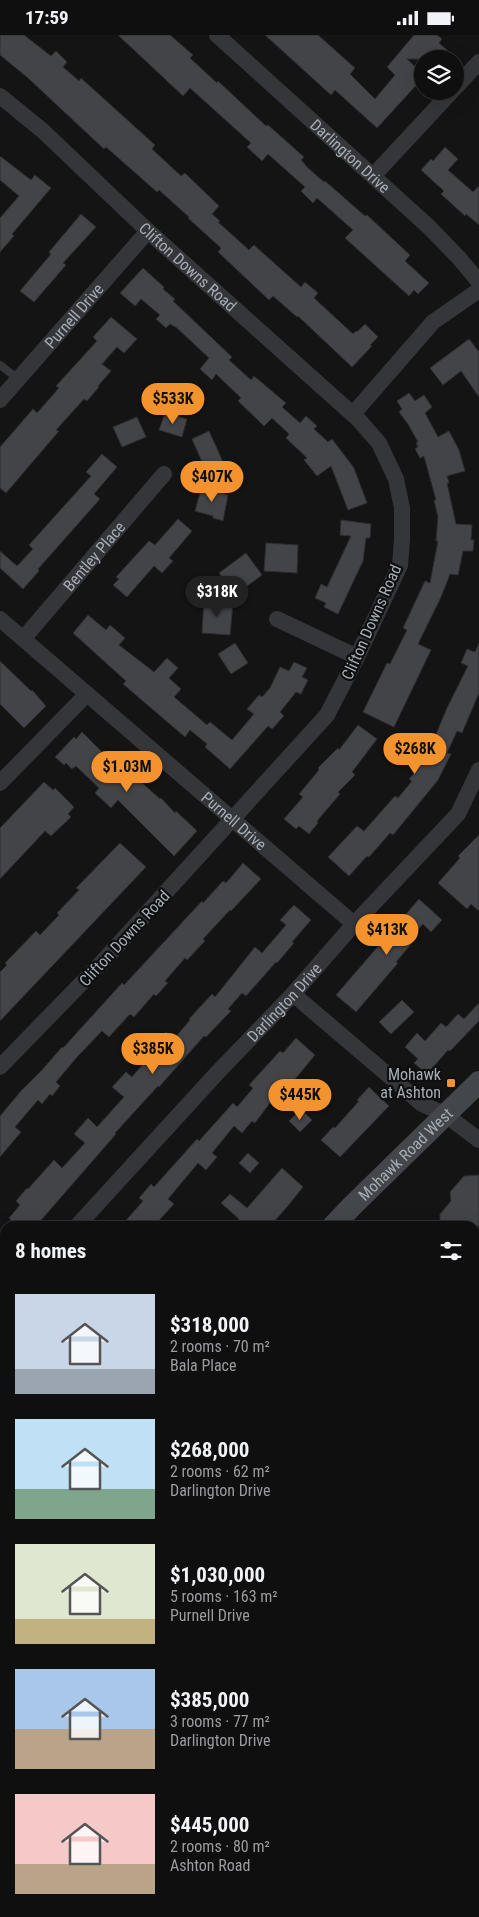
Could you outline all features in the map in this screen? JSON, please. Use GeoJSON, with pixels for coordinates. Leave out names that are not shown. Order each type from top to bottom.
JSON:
{"type":"FeatureCollection","features":[{"type":"Feature","properties":{"kind":"main road","name":"Mohawk Road West"},"geometry":{"type":"LineString","coordinates":[[338,1221],[479,1082]]}},
{"type":"Feature","properties":{"kind":"street","name":"Darlington Drive"},"geometry":{"type":"LineString","coordinates":[[217,35],[429,227],[460,258],[479,282]]}},
{"type":"Feature","properties":{"kind":"street"},"geometry":{"type":"LineString","coordinates":[[464,79],[479,62]]}},
{"type":"Feature","properties":{"kind":"street","name":"Clifton Downs Road"},"geometry":{"type":"LineString","coordinates":[[0,96],[43,131],[148,231],[353,414],[380,443],[396,479],[402,508],[400,565],[357,657],[327,715],[105,959],[0,1067]]}},
{"type":"Feature","properties":{"kind":"street"},"geometry":{"type":"LineString","coordinates":[[374,176],[444,100]]}},
{"type":"Feature","properties":{"kind":"street","name":"Purnell Drive"},"geometry":{"type":"LineString","coordinates":[[0,400],[148,231]]}},
{"type":"Feature","properties":{"kind":"street"},"geometry":{"type":"LineString","coordinates":[[353,414],[433,322],[479,290]]}},
{"type":"Feature","properties":{"kind":"street","name":"Bentley Place"},"geometry":{"type":"LineString","coordinates":[[23,639],[164,474]]}},
{"type":"Feature","properties":{"kind":"street","name":"Purnell Drive"},"geometry":{"type":"LineString","coordinates":[[0,619],[354,924]]}},
{"type":"Feature","properties":{"kind":"street"},"geometry":{"type":"LineString","coordinates":[[277,619],[357,657]]}},
{"type":"Feature","properties":{"kind":"street"},"geometry":{"type":"LineString","coordinates":[[0,783],[87,694]]}},
{"type":"Feature","properties":{"kind":"street","name":"Darlington Drive"},"geometry":{"type":"LineString","coordinates":[[82,1221],[218,1072],[293,994],[354,924],[458,814],[479,770]]}},
{"type":"Feature","properties":{"kind":"street"},"geometry":{"type":"LineString","coordinates":[[293,994],[422,1104],[446,1115],[479,1140]]}},
{"type":"Feature","properties":{"kind":"lane"},"geometry":{"type":"LineString","coordinates":[[0,365],[18,379]]}},
{"type":"Feature","properties":{"kind":"building"},"geometry":{"type":"Polygon","coordinates":[[[0,35],[24,35],[51,56],[56,51],[67,62],[63,67],[79,81],[81,78],[155,145],[152,149],[181,176],[185,173],[219,206],[212,214],[220,221],[218,222],[249,250],[254,245],[301,287],[305,282],[318,293],[314,298],[353,334],[365,324],[378,337],[370,345],[372,346],[352,367],[298,316],[273,296],[269,300],[218,252],[221,248],[189,217],[159,190],[157,192],[106,147],[104,149],[28,78],[0,55],[0,35]]]}},
{"type":"Feature","properties":{"kind":"building"},"geometry":{"type":"Polygon","coordinates":[[[118,35],[170,35],[193,55],[190,58],[217,83],[218,81],[266,126],[268,125],[304,157],[301,160],[308,168],[365,216],[367,215],[410,255],[405,261],[429,283],[418,294],[414,290],[409,296],[345,238],[353,230],[317,198],[313,203],[301,191],[305,187],[268,154],[262,161],[247,147],[251,143],[190,88],[183,96],[118,35]]]}},
{"type":"Feature","properties":{"kind":"building"},"geometry":{"type":"Polygon","coordinates":[[[265,35],[318,35],[355,68],[350,74],[375,99],[395,75],[387,67],[414,35],[437,35],[442,39],[439,43],[447,50],[414,50],[414,59],[407,59],[414,66],[414,88],[377,128],[335,90],[331,95],[265,35]]]}},
{"type":"Feature","properties":{"kind":"building"},"geometry":{"type":"Polygon","coordinates":[[[445,147],[458,159],[448,170],[473,192],[479,186],[479,225],[466,214],[465,216],[441,194],[444,191],[421,170],[431,159],[433,161],[445,147]]]}},
{"type":"Feature","properties":{"kind":"building"},"geometry":{"type":"Polygon","coordinates":[[[0,156],[31,180],[35,175],[51,188],[12,234],[14,236],[0,252],[0,218],[19,196],[0,180],[0,156]]]}},
{"type":"Feature","properties":{"kind":"building"},"geometry":{"type":"Polygon","coordinates":[[[81,214],[96,227],[63,263],[66,265],[34,302],[20,291],[81,214]]]}},
{"type":"Feature","properties":{"kind":"building"},"geometry":{"type":"Polygon","coordinates":[[[143,268],[175,299],[173,301],[232,357],[229,360],[251,380],[254,376],[286,403],[282,407],[300,423],[306,416],[317,426],[314,429],[328,442],[332,439],[354,468],[367,503],[348,510],[331,466],[317,476],[304,460],[307,458],[286,438],[289,434],[272,418],[264,426],[238,401],[241,398],[216,374],[212,380],[200,369],[209,358],[177,328],[170,324],[166,328],[156,319],[160,315],[141,299],[135,306],[120,293],[143,268]]]}},
{"type":"Feature","properties":{"kind":"building"},"geometry":{"type":"Polygon","coordinates":[[[111,317],[137,339],[124,353],[117,347],[102,364],[111,371],[87,401],[84,399],[56,430],[59,431],[6,493],[0,488],[0,447],[33,409],[37,413],[59,388],[56,386],[97,341],[93,337],[111,317]]]}},
{"type":"Feature","properties":{"kind":"building"},"geometry":{"type":"Polygon","coordinates":[[[469,339],[479,352],[479,397],[461,371],[443,385],[430,368],[469,339]]]}},
{"type":"Feature","properties":{"kind":"building"},"geometry":{"type":"Polygon","coordinates":[[[409,393],[415,401],[424,395],[432,407],[425,413],[438,437],[449,431],[459,450],[465,471],[447,476],[449,483],[447,483],[456,524],[472,525],[471,540],[474,540],[473,551],[463,551],[458,575],[450,574],[418,644],[431,650],[394,727],[363,712],[387,663],[390,664],[407,630],[403,628],[425,581],[430,583],[438,541],[436,541],[438,517],[434,500],[436,500],[424,456],[420,458],[415,449],[418,447],[416,443],[418,442],[399,412],[402,409],[397,401],[409,393]]]}},
{"type":"Feature","properties":{"kind":"building"},"geometry":{"type":"Polygon","coordinates":[[[165,413],[187,419],[182,437],[159,430],[165,413]]]}},
{"type":"Feature","properties":{"kind":"building"},"geometry":{"type":"Polygon","coordinates":[[[137,417],[146,437],[122,447],[113,427],[137,417]]]}},
{"type":"Feature","properties":{"kind":"building"},"geometry":{"type":"Polygon","coordinates":[[[209,431],[224,464],[206,471],[192,439],[209,431]]]}},
{"type":"Feature","properties":{"kind":"building"},"geometry":{"type":"Polygon","coordinates":[[[102,454],[117,467],[94,494],[100,499],[38,569],[39,571],[23,589],[0,568],[0,551],[17,566],[33,549],[29,545],[91,476],[86,472],[102,454]]]}},
{"type":"Feature","properties":{"kind":"building"},"geometry":{"type":"Polygon","coordinates":[[[202,486],[228,495],[223,521],[195,511],[202,486]]]}},
{"type":"Feature","properties":{"kind":"building"},"geometry":{"type":"Polygon","coordinates":[[[178,519],[192,531],[169,558],[173,561],[162,573],[154,566],[127,597],[113,585],[119,579],[116,577],[149,541],[155,545],[178,519]]]}},
{"type":"Feature","properties":{"kind":"building"},"geometry":{"type":"Polygon","coordinates":[[[341,520],[371,524],[370,538],[366,538],[363,561],[338,614],[324,607],[326,603],[315,598],[321,584],[327,587],[351,536],[340,535],[341,520]]]}},
{"type":"Feature","properties":{"kind":"building"},"geometry":{"type":"Polygon","coordinates":[[[266,543],[298,545],[297,573],[264,571],[266,543]]]}},
{"type":"Feature","properties":{"kind":"building"},"geometry":{"type":"Polygon","coordinates":[[[246,553],[262,575],[235,595],[219,573],[246,553]]]}},
{"type":"Feature","properties":{"kind":"building"},"geometry":{"type":"Polygon","coordinates":[[[204,601],[233,603],[230,635],[202,633],[204,601]]]}},
{"type":"Feature","properties":{"kind":"building"},"geometry":{"type":"Polygon","coordinates":[[[88,615],[106,630],[110,625],[125,638],[119,645],[154,672],[167,658],[178,668],[169,678],[181,689],[174,697],[207,725],[210,722],[232,740],[254,714],[247,709],[259,695],[262,697],[270,688],[280,667],[289,671],[294,662],[307,668],[302,677],[308,680],[301,694],[296,692],[280,712],[284,716],[272,729],[268,726],[230,769],[205,747],[207,744],[190,730],[185,737],[123,684],[126,681],[73,633],[88,615]]]}},
{"type":"Feature","properties":{"kind":"building"},"geometry":{"type":"Polygon","coordinates":[[[235,643],[248,663],[231,674],[218,654],[235,643]]]}},
{"type":"Feature","properties":{"kind":"building"},"geometry":{"type":"Polygon","coordinates":[[[479,643],[479,693],[462,733],[457,731],[447,753],[451,754],[438,780],[393,835],[390,833],[349,876],[328,857],[357,826],[364,831],[395,796],[398,798],[412,781],[409,779],[417,770],[424,755],[427,756],[447,708],[468,666],[461,663],[467,649],[475,652],[479,643]]]}},
{"type":"Feature","properties":{"kind":"building"},"geometry":{"type":"Polygon","coordinates":[[[0,661],[32,690],[46,706],[24,728],[0,704],[0,661]]]}},
{"type":"Feature","properties":{"kind":"building"},"geometry":{"type":"Polygon","coordinates":[[[358,725],[377,739],[352,772],[355,775],[338,792],[340,794],[317,821],[318,823],[309,834],[299,826],[296,829],[284,819],[303,797],[299,794],[319,770],[318,768],[338,748],[339,750],[358,725]]]}},
{"type":"Feature","properties":{"kind":"building"},"geometry":{"type":"Polygon","coordinates":[[[82,732],[138,783],[140,781],[161,798],[175,813],[176,811],[197,831],[174,856],[118,800],[111,808],[95,793],[99,788],[76,766],[72,769],[55,757],[74,737],[76,739],[82,732]]]}},
{"type":"Feature","properties":{"kind":"building"},"geometry":{"type":"Polygon","coordinates":[[[44,782],[53,790],[55,788],[74,807],[68,814],[71,817],[51,836],[45,831],[0,879],[0,828],[44,782]]]}},
{"type":"Feature","properties":{"kind":"building"},"geometry":{"type":"Polygon","coordinates":[[[479,835],[479,911],[471,904],[467,909],[438,883],[460,858],[458,856],[479,835]]]}},
{"type":"Feature","properties":{"kind":"building"},"geometry":{"type":"Polygon","coordinates":[[[120,843],[146,867],[0,1021],[0,972],[7,965],[5,963],[36,931],[40,935],[59,915],[57,913],[79,890],[76,888],[120,843]]]}},
{"type":"Feature","properties":{"kind":"building"},"geometry":{"type":"Polygon","coordinates":[[[243,863],[261,879],[203,939],[205,941],[187,960],[185,958],[165,981],[168,983],[156,996],[154,994],[134,1017],[130,1014],[109,1037],[102,1031],[77,1057],[56,1082],[60,1086],[52,1096],[50,1094],[42,1104],[38,1100],[15,1127],[21,1132],[0,1157],[0,1116],[122,983],[124,985],[202,901],[203,903],[223,881],[226,883],[243,863]]]}},
{"type":"Feature","properties":{"kind":"building"},"geometry":{"type":"Polygon","coordinates":[[[419,899],[442,920],[431,932],[423,924],[408,940],[412,943],[396,962],[398,963],[356,1012],[336,995],[419,899]]]}},
{"type":"Feature","properties":{"kind":"building"},"geometry":{"type":"Polygon","coordinates":[[[294,905],[311,920],[277,963],[246,996],[242,993],[228,1009],[231,1011],[206,1037],[204,1036],[115,1133],[40,1221],[10,1221],[9,1218],[20,1205],[16,1201],[27,1188],[54,1160],[62,1168],[85,1143],[74,1134],[88,1118],[97,1127],[124,1097],[112,1087],[126,1072],[132,1077],[156,1049],[153,1047],[166,1032],[174,1039],[212,994],[215,997],[255,947],[262,953],[286,925],[280,920],[294,905]]]}},
{"type":"Feature","properties":{"kind":"building"},"geometry":{"type":"Polygon","coordinates":[[[402,1000],[414,1012],[391,1034],[379,1022],[402,1000]]]}},
{"type":"Feature","properties":{"kind":"building"},"geometry":{"type":"Polygon","coordinates":[[[479,1003],[479,1021],[450,1051],[448,1050],[427,1074],[414,1063],[418,1059],[405,1047],[417,1033],[425,1041],[441,1023],[446,1027],[458,1014],[464,1019],[479,1003]]]}},
{"type":"Feature","properties":{"kind":"building"},"geometry":{"type":"Polygon","coordinates":[[[296,1038],[315,1055],[291,1084],[287,1080],[255,1123],[252,1121],[242,1133],[234,1126],[212,1153],[217,1157],[206,1170],[198,1163],[168,1199],[174,1204],[159,1221],[125,1221],[143,1201],[139,1198],[151,1184],[154,1187],[197,1139],[199,1141],[233,1103],[237,1107],[253,1088],[249,1085],[280,1051],[283,1053],[296,1038]]]}},
{"type":"Feature","properties":{"kind":"building"},"geometry":{"type":"Polygon","coordinates":[[[369,1087],[389,1106],[340,1157],[321,1140],[333,1127],[335,1128],[369,1087]]]}},
{"type":"Feature","properties":{"kind":"building"},"geometry":{"type":"Polygon","coordinates":[[[301,1109],[312,1120],[300,1132],[289,1121],[301,1109]]]}},
{"type":"Feature","properties":{"kind":"building"},"geometry":{"type":"Polygon","coordinates":[[[248,1153],[259,1163],[250,1173],[239,1163],[248,1153]]]}},
{"type":"Feature","properties":{"kind":"building"},"geometry":{"type":"Polygon","coordinates":[[[282,1168],[303,1187],[274,1221],[237,1221],[239,1219],[221,1203],[230,1194],[247,1208],[282,1168]]]}},
{"type":"Feature","properties":{"kind":"building"},"geometry":{"type":"Polygon","coordinates":[[[479,1175],[479,1221],[440,1221],[440,1214],[451,1201],[450,1192],[464,1176],[479,1175]]]}},
{"type":"Feature","properties":{"kind":"place","name":"Mohawk at Ashton"},"geometry":{"type":"Point","coordinates":[451,1083]}}]}
